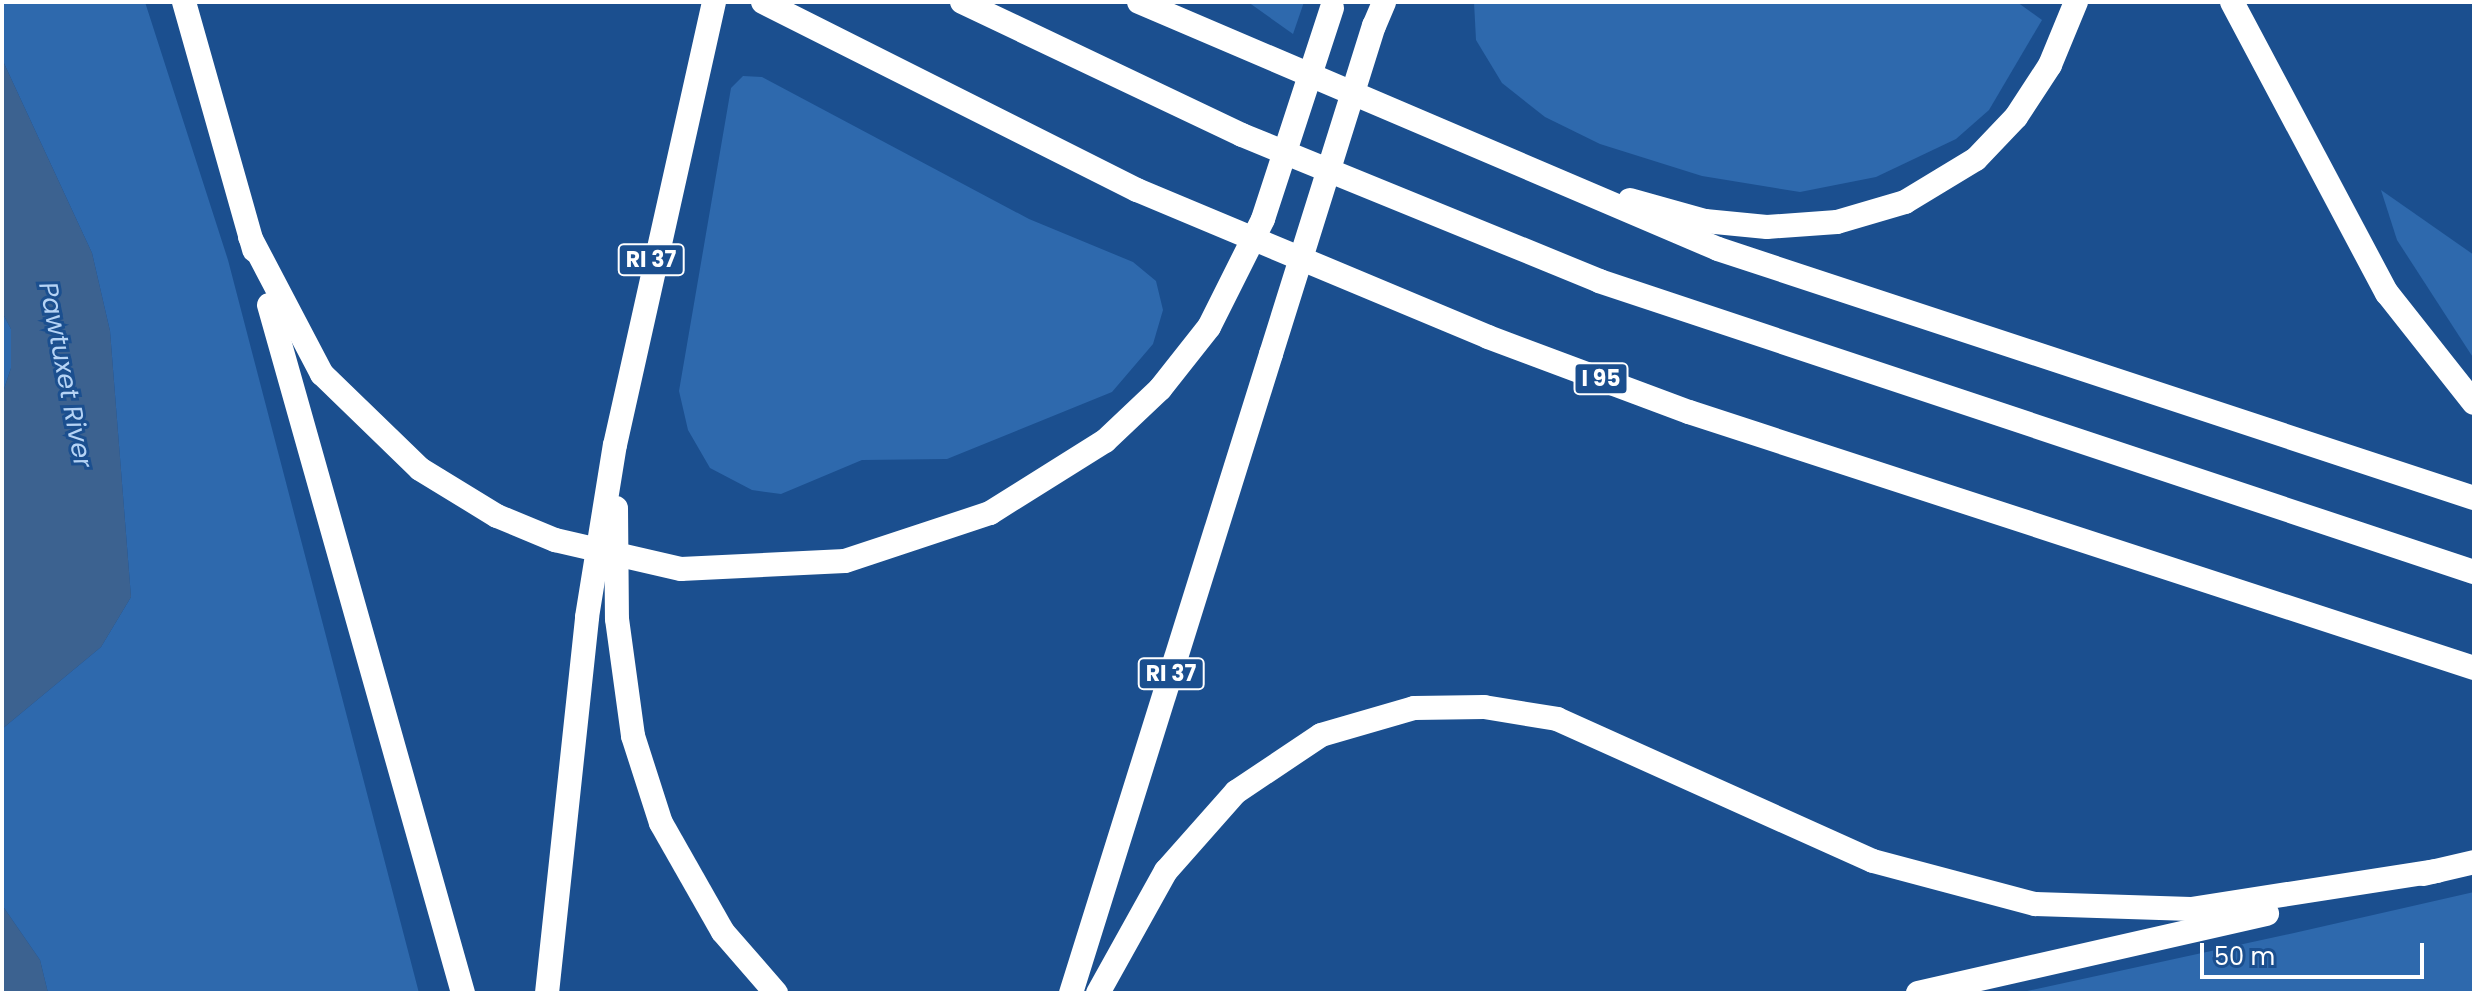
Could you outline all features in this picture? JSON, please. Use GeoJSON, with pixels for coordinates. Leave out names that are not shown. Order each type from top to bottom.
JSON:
{"type":"FeatureCollection","features":[{"type":"Feature","properties":{"kind":"highway"},"geometry":{"type":"LineString","coordinates":[[184,2],[463,993]]}},
{"type":"Feature","properties":{"kind":"highway","name":"RI 37"},"geometry":{"type":"LineString","coordinates":[[547,993],[587,617],[615,445],[694,77],[714,2]]}},
{"type":"Feature","properties":{"kind":"highway","name":"I 95"},"geometry":{"type":"LineString","coordinates":[[763,2],[1137,190],[1476,333],[1742,429],[2474,668]]}},
{"type":"Feature","properties":{"kind":"highway"},"geometry":{"type":"LineString","coordinates":[[962,2],[1242,135],[1587,276],[2474,572]]}},
{"type":"Feature","properties":{"kind":"highway"},"geometry":{"type":"LineString","coordinates":[[1139,2],[1483,152],[1731,254],[2474,498]]}},
{"type":"Feature","properties":{"kind":"highway","name":"RI 37"},"geometry":{"type":"LineString","coordinates":[[1071,993],[1383,2]]}},
{"type":"Feature","properties":{"kind":"highway"},"geometry":{"type":"LineString","coordinates":[[1483,152],[1705,221],[1767,227],[1859,217],[1929,191],[1997,139],[2050,65],[2076,2]]}},
{"type":"Feature","properties":{"kind":"highway"},"geometry":{"type":"LineString","coordinates":[[2232,2],[2387,293],[2474,403]]}},
{"type":"Feature","properties":{"kind":"highway"},"geometry":{"type":"LineString","coordinates":[[250,237],[322,374],[420,469],[497,516],[555,540],[702,571],[845,561],[990,513],[1105,441],[1160,389],[1209,327],[1263,219],[1333,5]]}},
{"type":"Feature","properties":{"kind":"highway"},"geometry":{"type":"LineString","coordinates":[[615,445],[617,619],[633,736],[661,823],[717,923],[776,993]]}},
{"type":"Feature","properties":{"kind":"highway"},"geometry":{"type":"LineString","coordinates":[[1098,993],[1166,871],[1236,792],[1321,735],[1426,707],[1557,719],[1873,861],[2002,899],[2100,910],[2191,909],[2437,871]]}},
{"type":"Feature","properties":{"kind":"highway"},"geometry":{"type":"LineString","coordinates":[[1918,993],[2474,862]]}},
{"type":"Feature","properties":{"kind":"shaded area"},"geometry":{"type":"Polygon","coordinates":[[[2,2],[145,2],[228,260],[419,993],[48,993],[40,960],[2,905],[2,729],[101,647],[131,597],[110,331],[92,253],[2,59],[2,2]]]}},
{"type":"Feature","properties":{"kind":"shaded area"},"geometry":{"type":"Polygon","coordinates":[[[1248,2],[1304,2],[1293,34],[1248,2]]]}},
{"type":"Feature","properties":{"kind":"shaded area"},"geometry":{"type":"Polygon","coordinates":[[[1474,2],[2017,2],[2042,20],[1989,110],[1956,139],[1876,177],[1800,192],[1702,176],[1600,144],[1545,117],[1502,83],[1476,40],[1474,2]]]}},
{"type":"Feature","properties":{"kind":"shaded area"},"geometry":{"type":"Polygon","coordinates":[[[743,76],[762,77],[1029,219],[1133,262],[1156,281],[1163,310],[1153,344],[1112,392],[947,459],[862,460],[781,494],[752,490],[710,468],[688,430],[679,391],[731,88],[743,76]]]}},
{"type":"Feature","properties":{"kind":"shaded area"},"geometry":{"type":"Polygon","coordinates":[[[2381,190],[2474,255],[2474,359],[2397,240],[2381,190]]]}},
{"type":"Feature","properties":{"kind":"shaded area"},"geometry":{"type":"Polygon","coordinates":[[[2,312],[11,329],[11,368],[2,395],[2,312]]]}},
{"type":"Feature","properties":{"kind":"shaded area"},"geometry":{"type":"Polygon","coordinates":[[[2474,892],[2474,993],[2018,993],[2294,933],[2474,892]]]}},
{"type":"Feature","properties":{"kind":"water","name":"Pawtuxet River"},"geometry":{"type":"Polygon","coordinates":[[[2,59],[92,253],[110,331],[131,597],[101,647],[2,729],[2,395],[11,368],[11,329],[2,312],[2,59]]]}},
{"type":"Feature","properties":{"kind":"water"},"geometry":{"type":"Polygon","coordinates":[[[2,905],[40,960],[48,993],[2,993],[2,905]]]}}]}
